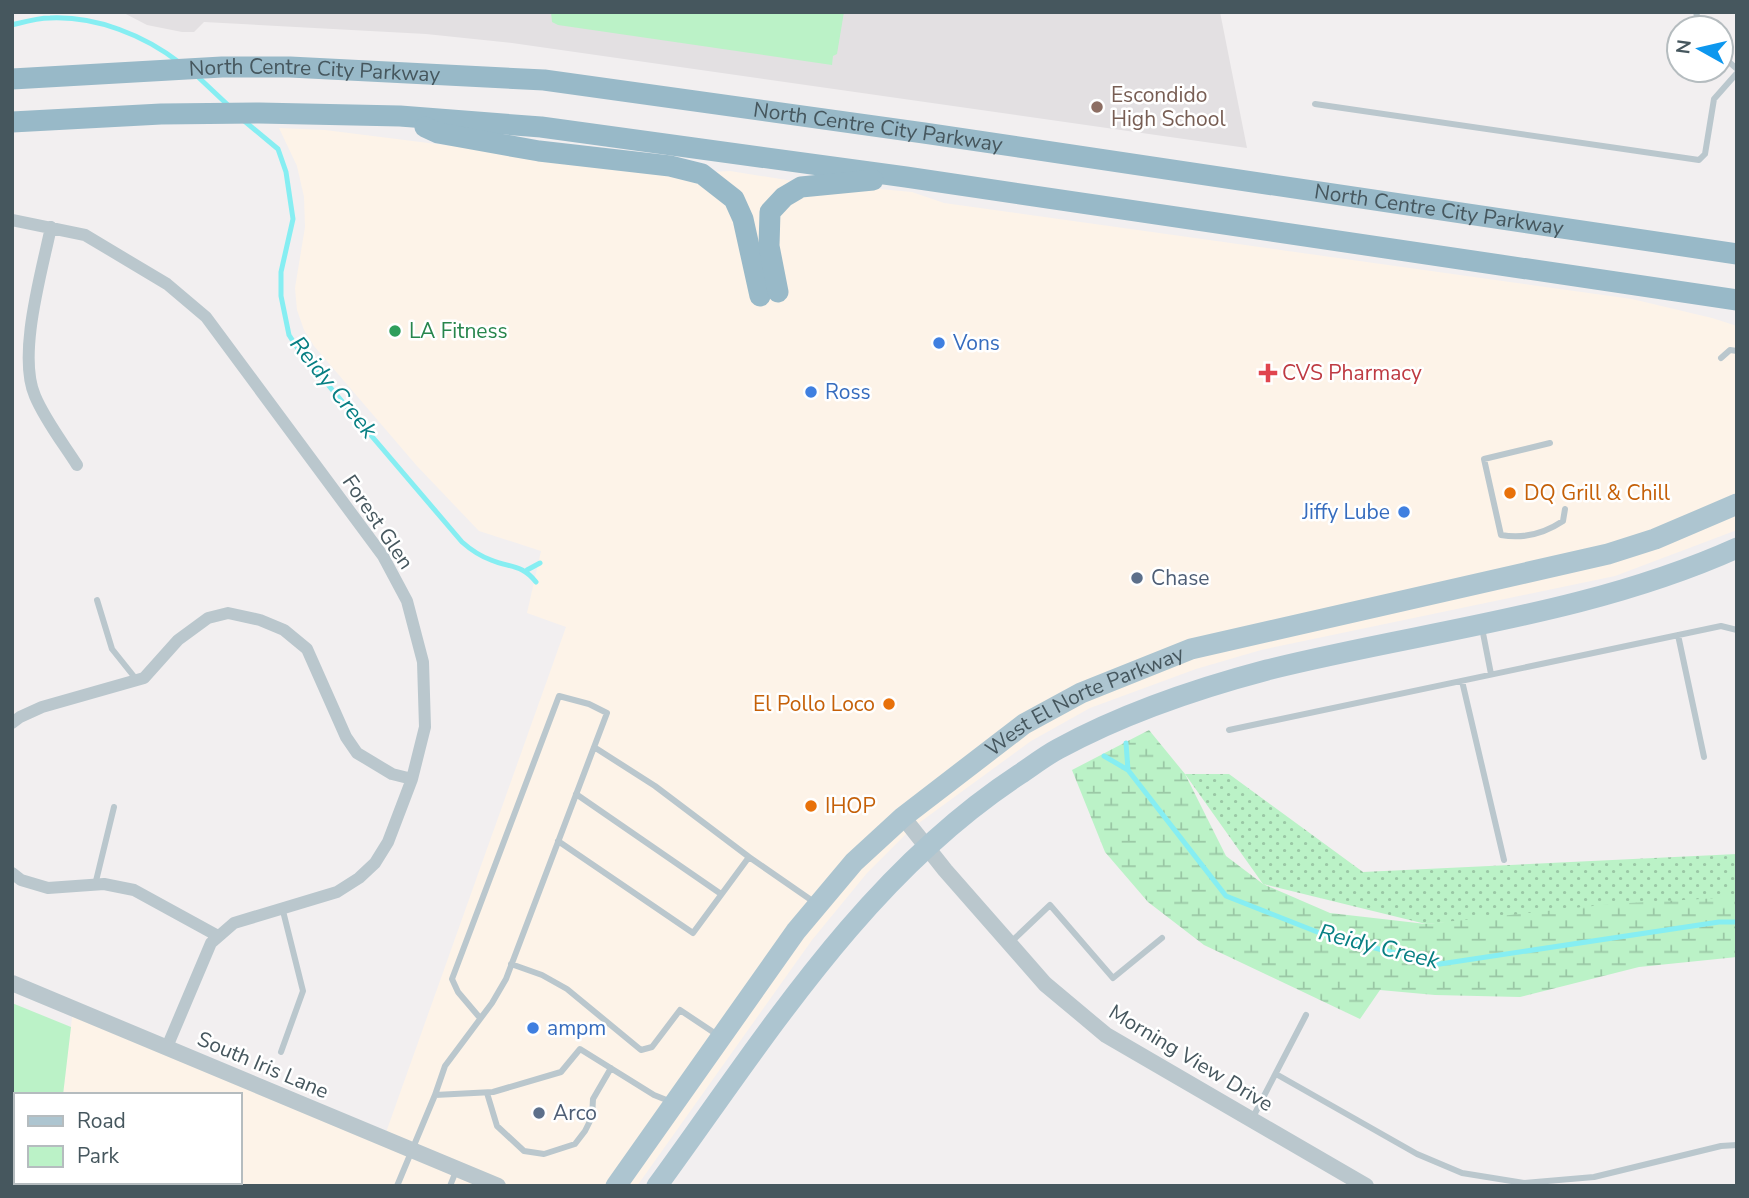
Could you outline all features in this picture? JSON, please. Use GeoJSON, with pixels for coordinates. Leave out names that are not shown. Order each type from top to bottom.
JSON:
{"type":"FeatureCollection","features":[{"type":"Feature","properties":{"kind":"highway","name":"North Centre City Parkway"},"geometry":{"type":"LineString","coordinates":[[12,79],[150,70],[290,67],[544,80],[924,133],[1737,254]]}},
{"type":"Feature","properties":{"kind":"highway","name":"North Centre City Parkway"},"geometry":{"type":"LineString","coordinates":[[12,122],[259,113],[400,117],[541,127],[906,177],[1737,300]]}},
{"type":"Feature","properties":{"kind":"highway"},"geometry":{"type":"LineString","coordinates":[[400,117],[438,132],[538,151],[670,166],[702,174],[734,199],[769,294],[770,212],[784,197],[801,187],[906,177]]}},
{"type":"Feature","properties":{"kind":"main road","name":"West El Norte Parkway"},"geometry":{"type":"LineString","coordinates":[[616,1186],[817,905],[854,862],[903,817],[1024,724],[1081,693],[1191,649],[1608,554],[1655,539],[1737,504]]}},
{"type":"Feature","properties":{"kind":"main road","name":"West El Norte Parkway"},"geometry":{"type":"LineString","coordinates":[[657,1186],[836,942],[870,903],[926,847],[991,793],[1056,750],[1149,706],[1198,689],[1269,670],[1624,591],[1737,548]]}},
{"type":"Feature","properties":{"kind":"street","name":"Forest Glen"},"geometry":{"type":"LineString","coordinates":[[12,220],[85,235],[167,284],[206,317],[383,556],[407,601],[424,662],[425,727],[412,779],[388,842],[375,863],[359,878],[337,892],[234,923],[218,936]]}},
{"type":"Feature","properties":{"kind":"street"},"geometry":{"type":"LineString","coordinates":[[51,227],[29,328],[29,365],[34,395],[77,465]]}},
{"type":"Feature","properties":{"kind":"street"},"geometry":{"type":"LineString","coordinates":[[12,723],[20,716],[42,707],[144,678],[178,640],[208,618],[228,613],[260,620],[285,630],[307,649],[346,737],[358,753],[392,774],[412,779]]}},
{"type":"Feature","properties":{"kind":"street","name":"Morning View Drive"},"geometry":{"type":"LineString","coordinates":[[903,817],[1045,984],[1106,1035],[1366,1186]]}},
{"type":"Feature","properties":{"kind":"street"},"geometry":{"type":"LineString","coordinates":[[12,873],[21,880],[48,888],[104,884],[134,890],[218,936],[211,943],[167,1046]]}},
{"type":"Feature","properties":{"kind":"street","name":"South Iris Lane"},"geometry":{"type":"LineString","coordinates":[[12,983],[498,1186]]}},
{"type":"Feature","properties":{"kind":"lane"},"geometry":{"type":"LineString","coordinates":[[1315,104],[1699,160],[1705,153],[1714,99],[1737,71]]}},
{"type":"Feature","properties":{"kind":"lane"},"geometry":{"type":"LineString","coordinates":[[1721,358],[1730,351],[1737,351]]}},
{"type":"Feature","properties":{"kind":"lane"},"geometry":{"type":"LineString","coordinates":[[1550,443],[1484,459],[1501,535],[1513,537],[1547,531],[1563,522],[1565,509]]}},
{"type":"Feature","properties":{"kind":"lane"},"geometry":{"type":"LineString","coordinates":[[97,600],[112,649],[137,681]]}},
{"type":"Feature","properties":{"kind":"lane"},"geometry":{"type":"LineString","coordinates":[[1481,624],[1491,674]]}},
{"type":"Feature","properties":{"kind":"lane"},"geometry":{"type":"LineString","coordinates":[[1229,730],[1721,626],[1737,630]]}},
{"type":"Feature","properties":{"kind":"lane"},"geometry":{"type":"LineString","coordinates":[[1678,635],[1704,757]]}},
{"type":"Feature","properties":{"kind":"lane"},"geometry":{"type":"LineString","coordinates":[[1462,681],[1504,860]]}},
{"type":"Feature","properties":{"kind":"lane"},"geometry":{"type":"LineString","coordinates":[[397,1186],[445,1066],[480,1018],[506,979],[607,713],[589,704],[559,696],[452,979],[458,992],[480,1018]]}},
{"type":"Feature","properties":{"kind":"lane"},"geometry":{"type":"LineString","coordinates":[[594,747],[655,786],[817,905]]}},
{"type":"Feature","properties":{"kind":"lane"},"geometry":{"type":"LineString","coordinates":[[576,794],[721,894]]}},
{"type":"Feature","properties":{"kind":"lane"},"geometry":{"type":"LineString","coordinates":[[95,885],[114,807]]}},
{"type":"Feature","properties":{"kind":"lane"},"geometry":{"type":"LineString","coordinates":[[558,841],[692,933],[749,857]]}},
{"type":"Feature","properties":{"kind":"lane"},"geometry":{"type":"LineString","coordinates":[[1009,943],[1050,905],[1113,978],[1162,938]]}},
{"type":"Feature","properties":{"kind":"lane"},"geometry":{"type":"LineString","coordinates":[[281,1052],[303,991],[282,907]]}},
{"type":"Feature","properties":{"kind":"lane"},"geometry":{"type":"LineString","coordinates":[[511,964],[541,975],[566,989],[641,1050],[652,1047],[680,1010],[721,1037]]}},
{"type":"Feature","properties":{"kind":"lane"},"geometry":{"type":"LineString","coordinates":[[1251,1119],[1306,1015]]}},
{"type":"Feature","properties":{"kind":"lane"},"geometry":{"type":"LineString","coordinates":[[435,1095],[487,1093],[561,1072],[580,1049],[654,1095],[674,1103]]}},
{"type":"Feature","properties":{"kind":"lane"},"geometry":{"type":"LineString","coordinates":[[487,1093],[496,1126],[524,1151],[544,1154],[575,1144],[592,1117],[593,1099],[611,1068]]}},
{"type":"Feature","properties":{"kind":"lane"},"geometry":{"type":"LineString","coordinates":[[1276,1074],[1417,1154],[1462,1174],[1524,1183],[1584,1178],[1721,1146],[1737,1145]]}},
{"type":"Feature","properties":{"kind":"lane"},"geometry":{"type":"LineString","coordinates":[[450,1186],[457,1169]]}},
{"type":"Feature","properties":{"kind":"lane"},"geometry":{"type":"LineString","coordinates":[[1584,1178],[1586,1186]]}},
{"type":"Feature","properties":{"kind":"shaded area","name":"Escondido High School"},"geometry":{"type":"Polygon","coordinates":[[[122,12],[1220,12],[1247,148],[512,43],[426,34],[204,22],[194,32],[182,32],[147,25],[122,12]]]}},
{"type":"Feature","properties":{"kind":"shaded area"},"geometry":{"type":"Polygon","coordinates":[[[279,128],[325,130],[674,174],[730,171],[793,181],[912,192],[944,203],[1632,299],[1712,318],[1737,326],[1737,530],[1615,576],[1261,650],[1196,669],[1090,708],[1031,741],[912,828],[867,873],[812,940],[637,1186],[51,1186],[242,1184],[242,1093],[63,1093],[73,1009],[384,1138],[566,627],[527,613],[541,551],[479,531],[417,466],[314,346],[304,330],[297,310],[295,288],[305,227],[304,197],[297,166],[279,128]]]}},
{"type":"Feature","properties":{"kind":"green space"},"geometry":{"type":"Polygon","coordinates":[[[551,12],[844,12],[837,54],[833,56],[832,65],[558,25],[552,22],[551,12]]]}},
{"type":"Feature","properties":{"kind":"green space"},"geometry":{"type":"Polygon","coordinates":[[[1149,730],[1185,774],[1226,856],[1263,884],[1330,913],[1426,924],[1611,904],[1737,897],[1737,957],[1639,967],[1520,997],[1435,995],[1380,990],[1360,1019],[1204,945],[1148,902],[1105,852],[1072,770],[1149,730]]]}},
{"type":"Feature","properties":{"kind":"green space"},"geometry":{"type":"Polygon","coordinates":[[[1185,774],[1229,774],[1363,872],[1737,854],[1737,898],[1426,924],[1263,884],[1185,774]]]}},
{"type":"Feature","properties":{"kind":"green space"},"geometry":{"type":"Polygon","coordinates":[[[12,1003],[71,1027],[63,1093],[14,1093],[14,1184],[52,1186],[12,1186],[12,1003]]]}},
{"type":"Feature","properties":{"kind":"waterway","name":"Reidy Creek"},"geometry":{"type":"LineString","coordinates":[[12,25],[35,19],[85,20],[135,36],[180,63]]}},
{"type":"Feature","properties":{"kind":"waterway","name":"Reidy Creek"},"geometry":{"type":"LineString","coordinates":[[196,75],[230,107]]}},
{"type":"Feature","properties":{"kind":"waterway","name":"Reidy Creek"},"geometry":{"type":"LineString","coordinates":[[242,119],[278,149],[286,172],[293,219],[281,272],[281,296],[289,335],[300,352],[462,542],[483,557],[521,569],[536,582]]}},
{"type":"Feature","properties":{"kind":"waterway","name":"Reidy Creek"},"geometry":{"type":"LineString","coordinates":[[527,570],[540,563]]}},
{"type":"Feature","properties":{"kind":"waterway","name":"Reidy Creek"},"geometry":{"type":"LineString","coordinates":[[1126,743],[1128,770]]}},
{"type":"Feature","properties":{"kind":"waterway","name":"Reidy Creek"},"geometry":{"type":"LineString","coordinates":[[1104,756],[1128,770],[1226,896],[1330,937],[1440,964],[1719,922],[1737,922]]}},
{"type":"Feature","properties":{"kind":"place","name":"Escondido High School"},"geometry":{"type":"Point","coordinates":[1097,107]}},
{"type":"Feature","properties":{"kind":"place","name":"LA Fitness"},"geometry":{"type":"Point","coordinates":[395,331]}},
{"type":"Feature","properties":{"kind":"place","name":"Vons"},"geometry":{"type":"Point","coordinates":[939,343]}},
{"type":"Feature","properties":{"kind":"place","name":"CVS Pharmacy"},"geometry":{"type":"Point","coordinates":[1268,373]}},
{"type":"Feature","properties":{"kind":"place","name":"Ross"},"geometry":{"type":"Point","coordinates":[811,392]}},
{"type":"Feature","properties":{"kind":"place","name":"DQ Grill & Chill"},"geometry":{"type":"Point","coordinates":[1510,493]}},
{"type":"Feature","properties":{"kind":"place","name":"Jiffy Lube"},"geometry":{"type":"Point","coordinates":[1404,512]}},
{"type":"Feature","properties":{"kind":"place","name":"Chase"},"geometry":{"type":"Point","coordinates":[1137,578]}},
{"type":"Feature","properties":{"kind":"place","name":"El Pollo Loco"},"geometry":{"type":"Point","coordinates":[889,704]}},
{"type":"Feature","properties":{"kind":"place","name":"IHOP"},"geometry":{"type":"Point","coordinates":[811,806]}},
{"type":"Feature","properties":{"kind":"place","name":"ampm"},"geometry":{"type":"Point","coordinates":[533,1028]}},
{"type":"Feature","properties":{"kind":"place","name":"Arco"},"geometry":{"type":"Point","coordinates":[539,1113]}}]}
